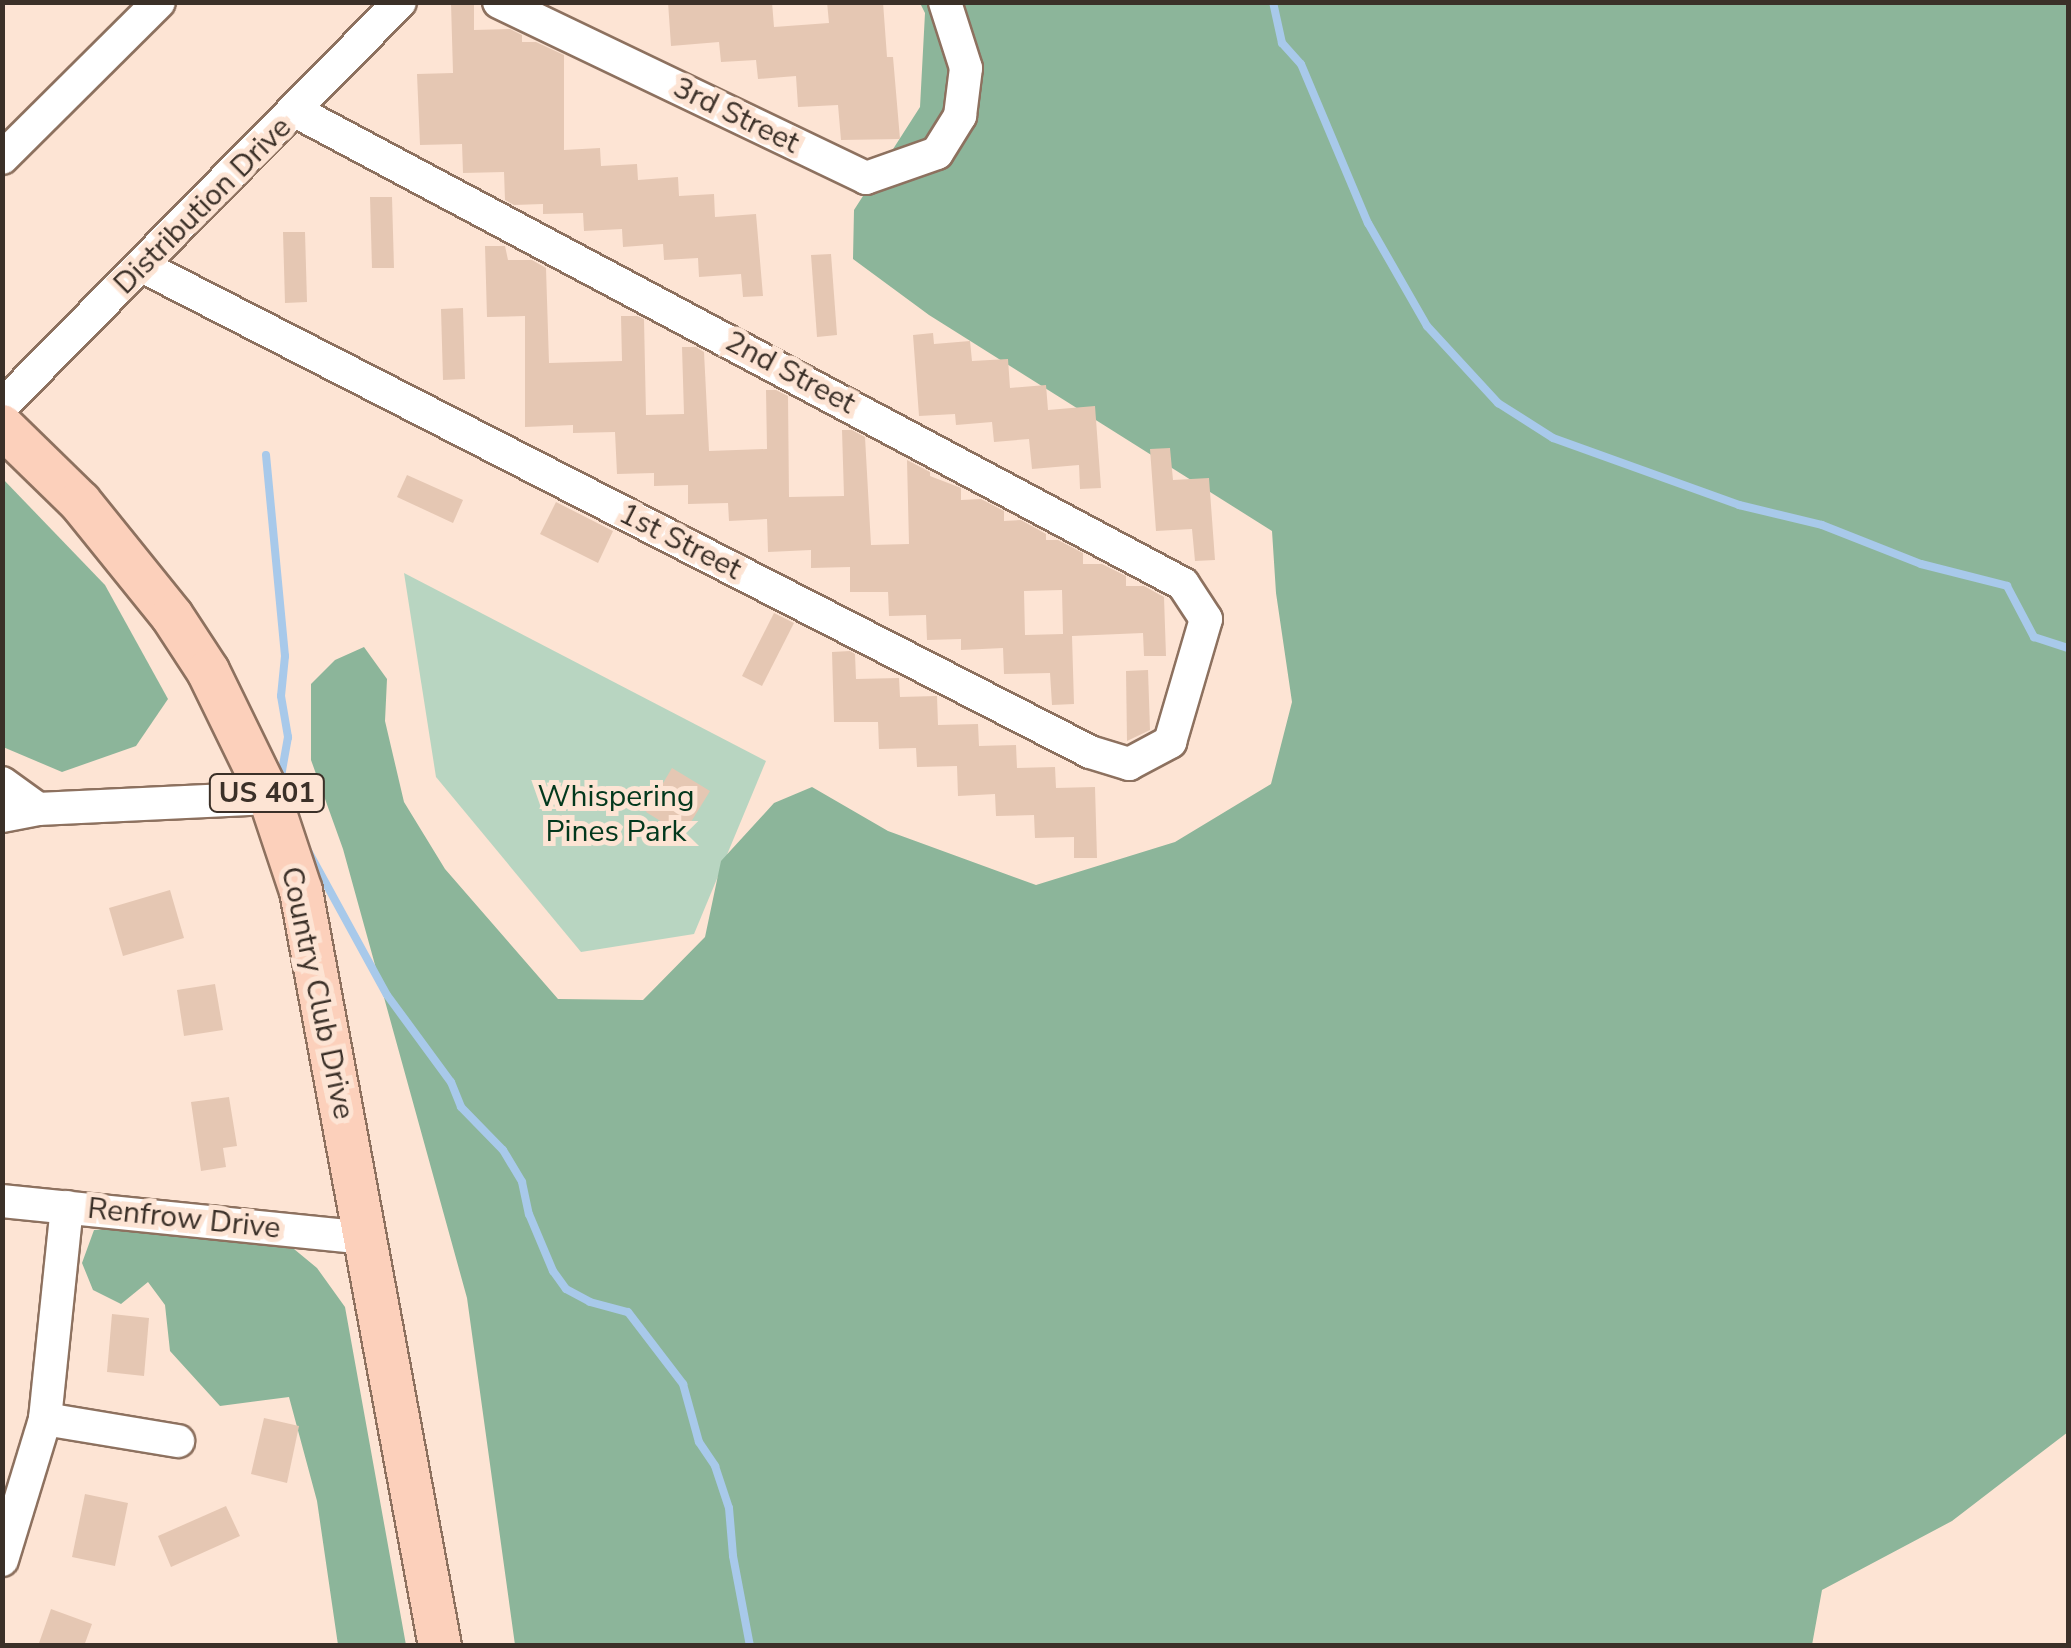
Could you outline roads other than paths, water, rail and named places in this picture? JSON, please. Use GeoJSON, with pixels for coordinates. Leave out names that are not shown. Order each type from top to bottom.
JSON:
{"type":"FeatureCollection","features":[{"type":"Feature","properties":{"kind":"main road","name":"Country Club Drive"},"geometry":{"type":"LineString","coordinates":[[2,426],[80,502],[172,616],[216,686],[270,798],[301,891],[440,1646]]}},
{"type":"Feature","properties":{"kind":"street"},"geometry":{"type":"LineString","coordinates":[[2,158],[158,2]]}},
{"type":"Feature","properties":{"kind":"street","name":"Distribution Drive"},"geometry":{"type":"LineString","coordinates":[[2,406],[296,112],[400,2]]}},
{"type":"Feature","properties":{"kind":"street","name":"3rd Street"},"geometry":{"type":"LineString","coordinates":[[499,2],[866,178],[937,154],[960,116],[966,68],[945,2]]}},
{"type":"Feature","properties":{"kind":"street","name":"2nd Street"},"geometry":{"type":"LineString","coordinates":[[296,112],[1183,584],[1206,619],[1186,687]]}},
{"type":"Feature","properties":{"kind":"street","name":"1st Street"},"geometry":{"type":"LineString","coordinates":[[142,266],[1090,752],[1129,764],[1170,742],[1186,687]]}},
{"type":"Feature","properties":{"kind":"street"},"geometry":{"type":"LineString","coordinates":[[2,783],[38,809]]}},
{"type":"Feature","properties":{"kind":"street"},"geometry":{"type":"LineString","coordinates":[[2,816],[38,809],[270,798]]}},
{"type":"Feature","properties":{"kind":"street","name":"Renfrow Drive"},"geometry":{"type":"LineString","coordinates":[[2,1201],[365,1238]]}},
{"type":"Feature","properties":{"kind":"street"},"geometry":{"type":"LineString","coordinates":[[2,1560],[45,1419],[67,1208]]}},
{"type":"Feature","properties":{"kind":"street"},"geometry":{"type":"LineString","coordinates":[[45,1419],[178,1441]]}},
{"type":"Feature","properties":{"kind":"waterway"},"geometry":{"type":"LineString","coordinates":[[1273,2],[1282,43],[1301,64],[1368,223],[1427,326],[1498,403],[1553,438],[1739,505],[1822,525],[1921,564],[2007,586],[2034,637],[2068,648]]}},
{"type":"Feature","properties":{"kind":"waterway"},"geometry":{"type":"LineString","coordinates":[[266,455],[285,656],[281,696],[288,737],[280,782]]}},
{"type":"Feature","properties":{"kind":"waterway"},"geometry":{"type":"LineString","coordinates":[[307,849],[387,995],[451,1082],[461,1107],[503,1150],[522,1182],[529,1214],[553,1271],[566,1289],[590,1302],[628,1312],[683,1384],[699,1442],[715,1466],[729,1508],[733,1556],[750,1646]]}},
{"type":"Feature","properties":{"kind":"park label","name":"Whispering Pines Park"},"geometry":{"type":"Point","coordinates":[616,814]}}]}
